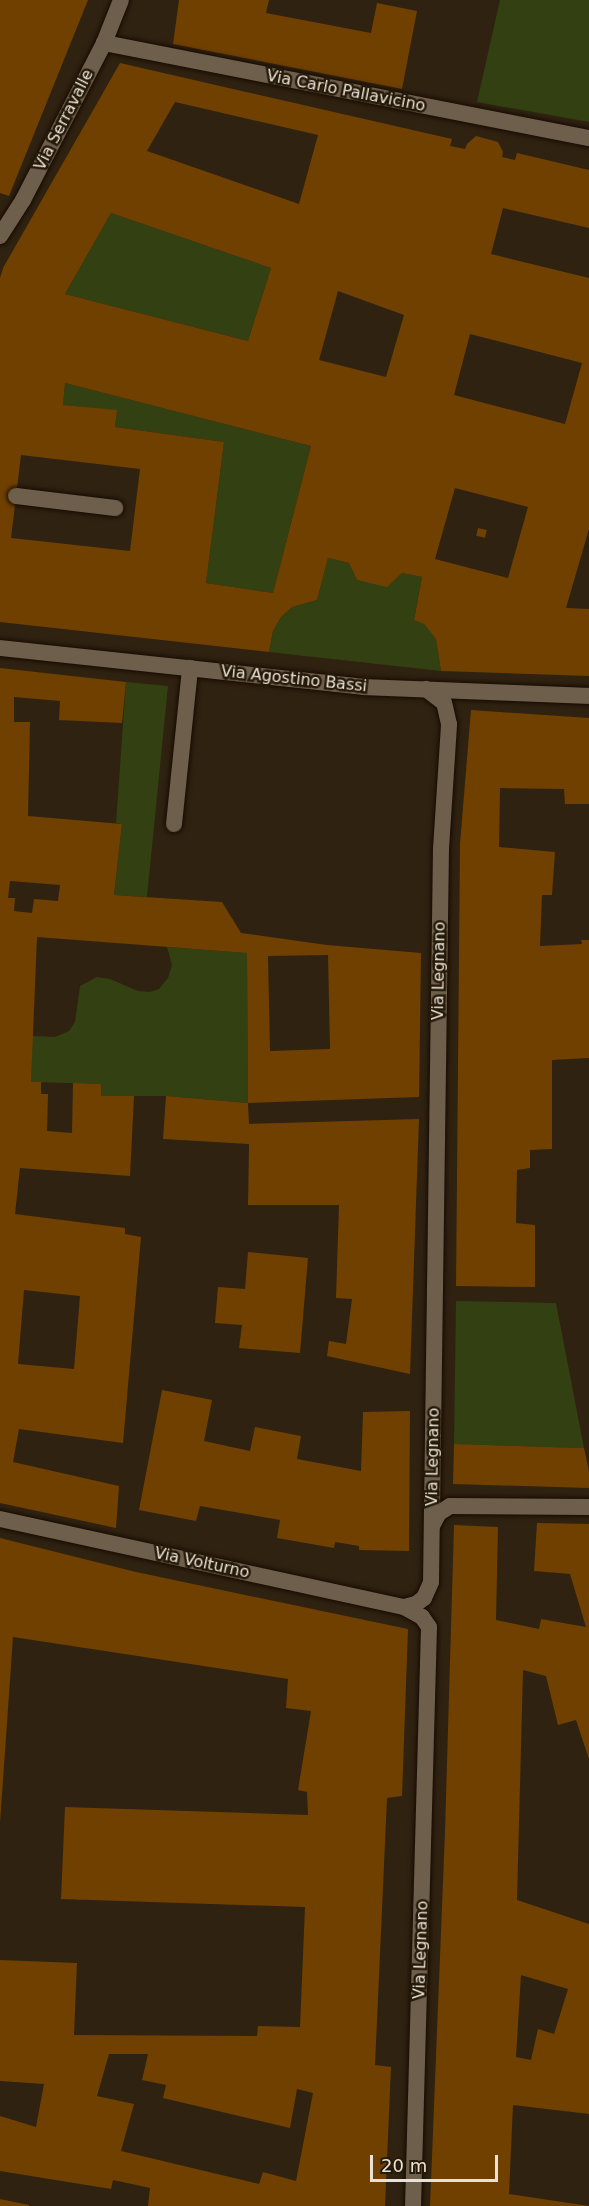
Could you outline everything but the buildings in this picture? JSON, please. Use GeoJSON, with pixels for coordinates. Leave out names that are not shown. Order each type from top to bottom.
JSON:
{"type":"FeatureCollection","features":[{"type":"Feature","properties":{"kind":"street","name":"Via Serravalle"},"geometry":{"type":"LineString","coordinates":[[0,236],[23,200],[104,44],[121,0]]}},
{"type":"Feature","properties":{"kind":"street","name":"Via Carlo Pallavicino"},"geometry":{"type":"LineString","coordinates":[[104,44],[589,138]]}},
{"type":"Feature","properties":{"kind":"street"},"geometry":{"type":"LineString","coordinates":[[16,496],[115,508]]}},
{"type":"Feature","properties":{"kind":"street","name":"Via Agostino Bassi"},"geometry":{"type":"LineString","coordinates":[[0,648],[364,687],[589,696]]}},
{"type":"Feature","properties":{"kind":"street"},"geometry":{"type":"LineString","coordinates":[[174,824],[190,668]]}},
{"type":"Feature","properties":{"kind":"street","name":"Via Legnano"},"geometry":{"type":"LineString","coordinates":[[404,1607],[416,1604],[429,1590],[432,1526],[441,849],[449,723],[444,703],[426,689]]}},
{"type":"Feature","properties":{"kind":"street"},"geometry":{"type":"LineString","coordinates":[[432,1526],[439,1513],[450,1506],[589,1507]]}},
{"type":"Feature","properties":{"kind":"street","name":"Via Volturno"},"geometry":{"type":"LineString","coordinates":[[0,1519],[404,1607]]}},
{"type":"Feature","properties":{"kind":"street","name":"Via Legnano"},"geometry":{"type":"LineString","coordinates":[[404,1607],[422,1617],[429,1627],[430,1636],[413,2206]]}},
{"type":"Feature","properties":{"kind":"green space"},"geometry":{"type":"Polygon","coordinates":[[[500,0],[589,0],[589,122],[477,102],[500,0]]]}},
{"type":"Feature","properties":{"kind":"green space"},"geometry":{"type":"Polygon","coordinates":[[[111,213],[271,268],[248,341],[65,294],[111,213]]]}},
{"type":"Feature","properties":{"kind":"green space"},"geometry":{"type":"Polygon","coordinates":[[[65,383],[311,446],[273,593],[206,583],[224,442],[115,427],[117,411],[63,405],[65,383]]]}},
{"type":"Feature","properties":{"kind":"green space"},"geometry":{"type":"Polygon","coordinates":[[[328,558],[349,563],[357,580],[387,586],[402,573],[422,577],[414,619],[424,624],[436,639],[441,671],[269,652],[273,631],[281,617],[292,607],[317,600],[328,558]]]}},
{"type":"Feature","properties":{"kind":"green space"},"geometry":{"type":"Polygon","coordinates":[[[126,682],[168,686],[147,897],[114,895],[122,824],[116,823],[126,682]]]}},
{"type":"Feature","properties":{"kind":"green space"},"geometry":{"type":"Polygon","coordinates":[[[167,947],[247,953],[248,1103],[166,1096],[101,1096],[101,1084],[31,1082],[32,1036],[55,1037],[69,1031],[75,1022],[80,986],[97,977],[110,979],[138,991],[150,992],[159,989],[168,978],[172,965],[167,947]]]}},
{"type":"Feature","properties":{"kind":"green space"},"geometry":{"type":"Polygon","coordinates":[[[456,1301],[556,1303],[584,1448],[454,1444],[456,1301]]]}}]}
